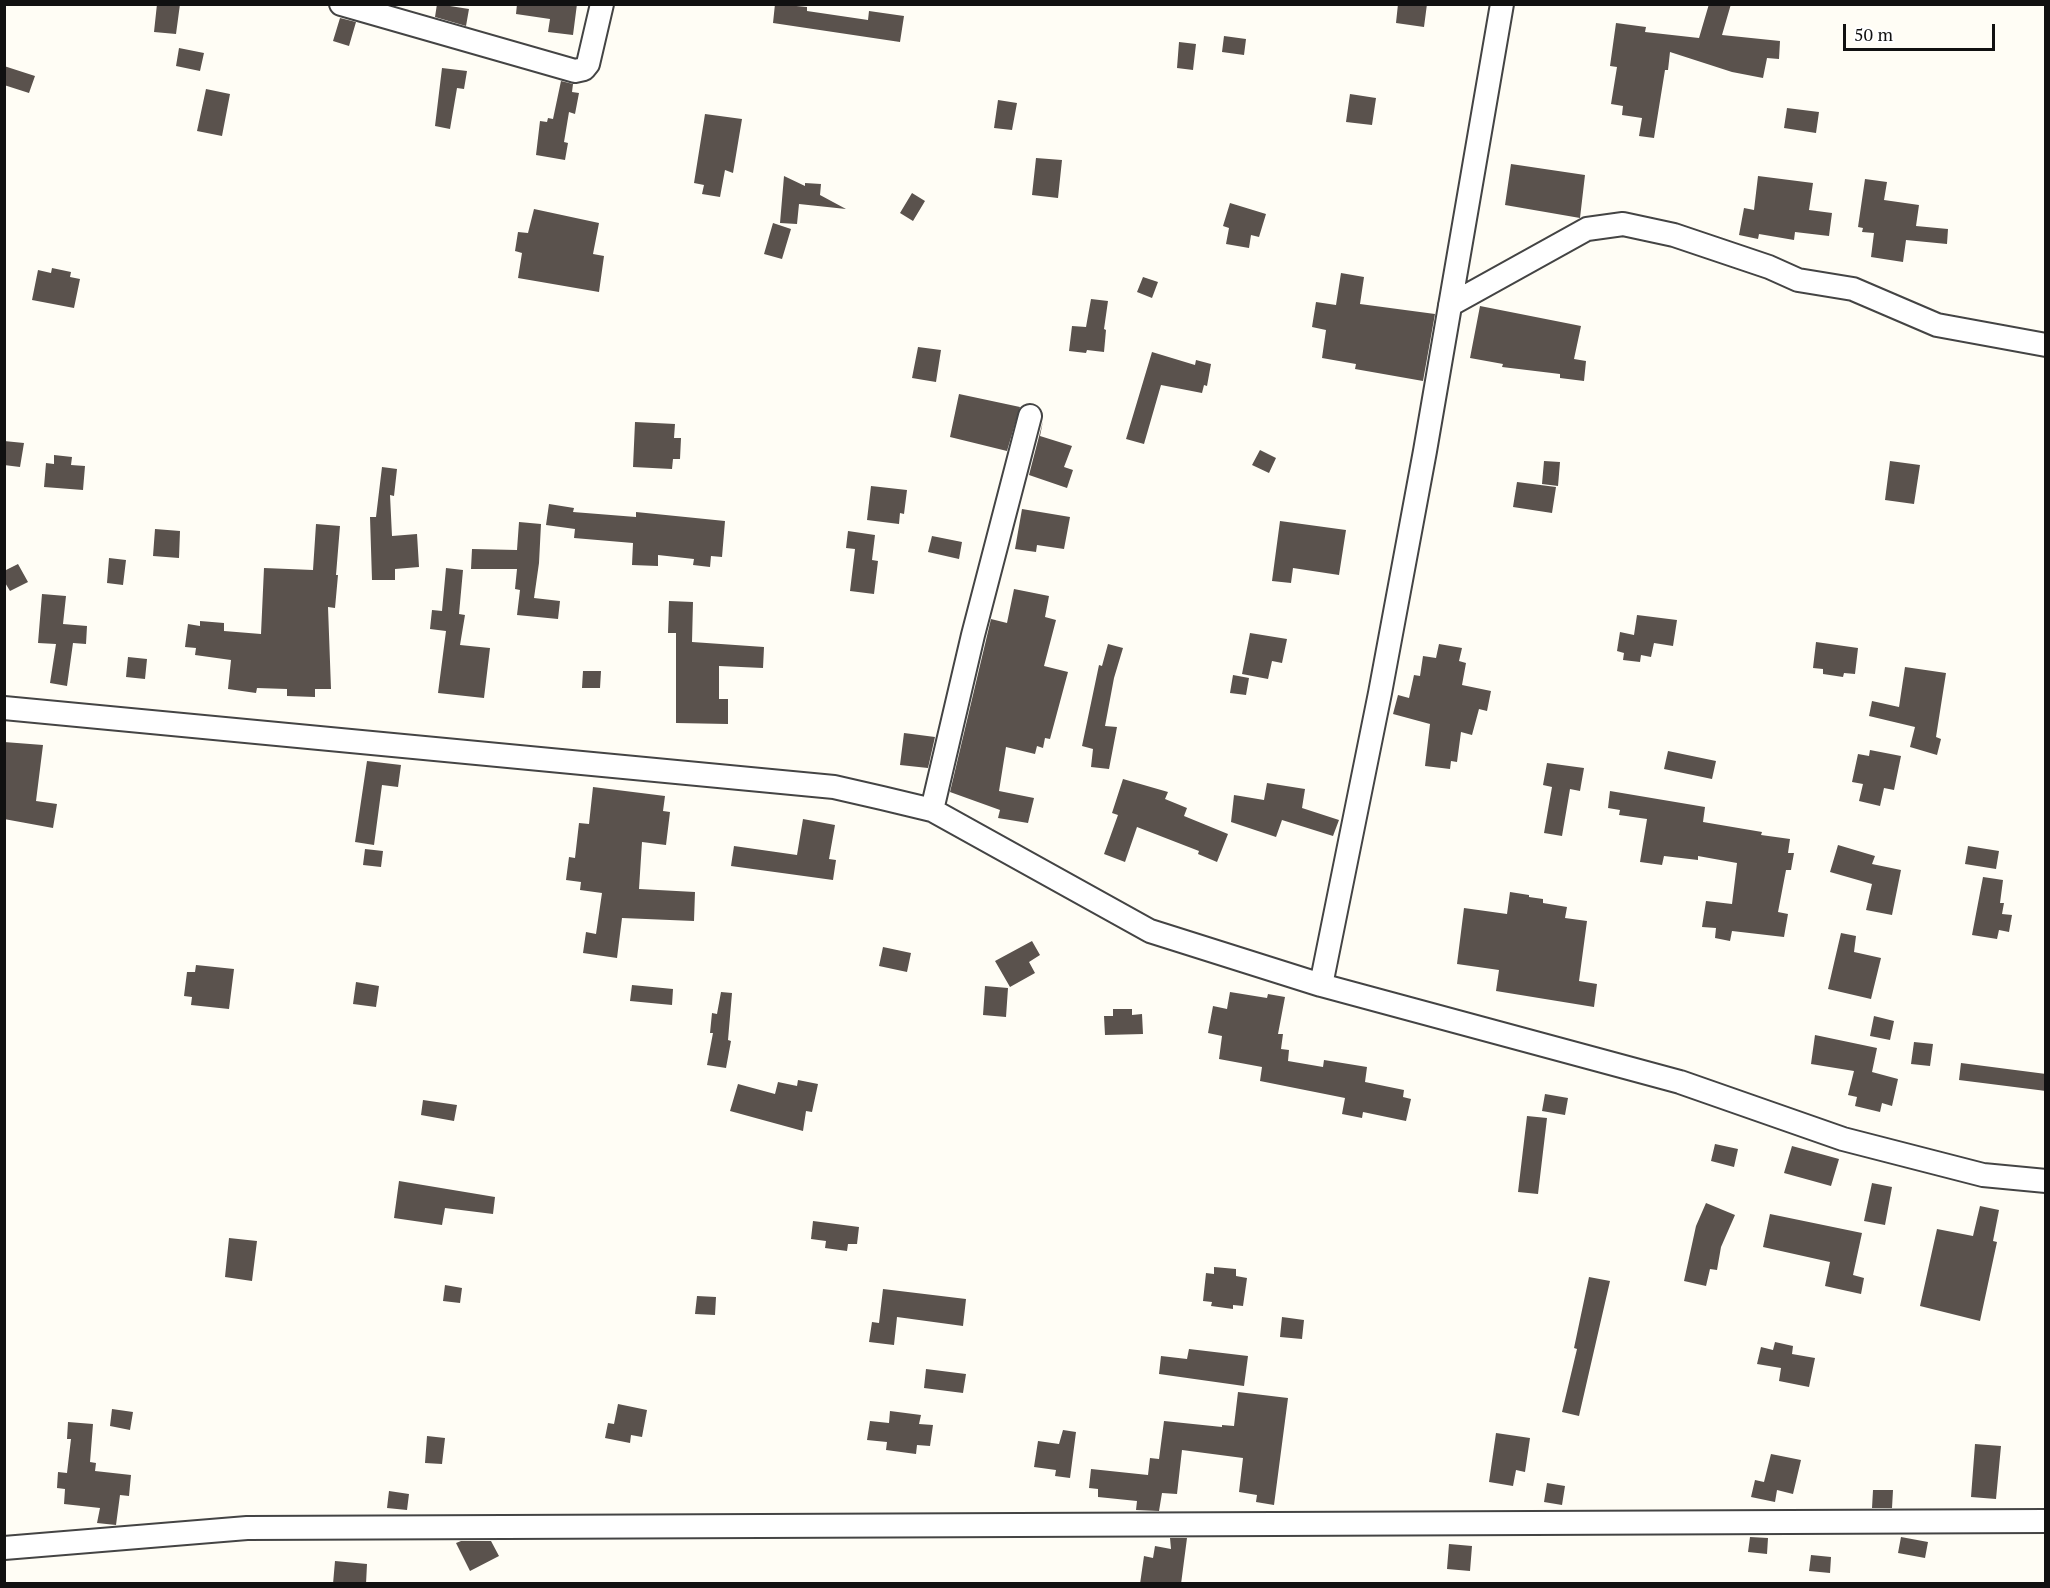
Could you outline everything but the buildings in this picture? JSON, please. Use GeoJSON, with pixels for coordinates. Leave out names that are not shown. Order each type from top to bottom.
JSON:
{"type":"FeatureCollection","features":[{"type":"Feature","properties":{"kind":"street"},"geometry":{"type":"LineString","coordinates":[[340,4],[575,71],[584,69],[588,63],[602,4]]}},
{"type":"Feature","properties":{"kind":"street"},"geometry":{"type":"LineString","coordinates":[[1321,985],[1380,693],[1502,4]]}},
{"type":"Feature","properties":{"kind":"street"},"geometry":{"type":"LineString","coordinates":[[1450,305],[1587,229],[1623,224],[1674,236],[1769,267],[1798,280],[1853,289],[1937,325],[2046,345]]}},
{"type":"Feature","properties":{"kind":"street"},"geometry":{"type":"LineString","coordinates":[[932,810],[973,635],[1030,416]]}},
{"type":"Feature","properties":{"kind":"street"},"geometry":{"type":"LineString","coordinates":[[4,708],[834,788],[932,810],[1150,931],[1321,985],[1680,1082],[1843,1139],[1983,1175],[2046,1181]]}},
{"type":"Feature","properties":{"kind":"street"},"geometry":{"type":"LineString","coordinates":[[4,1548],[247,1528],[2046,1521]]}}]}
